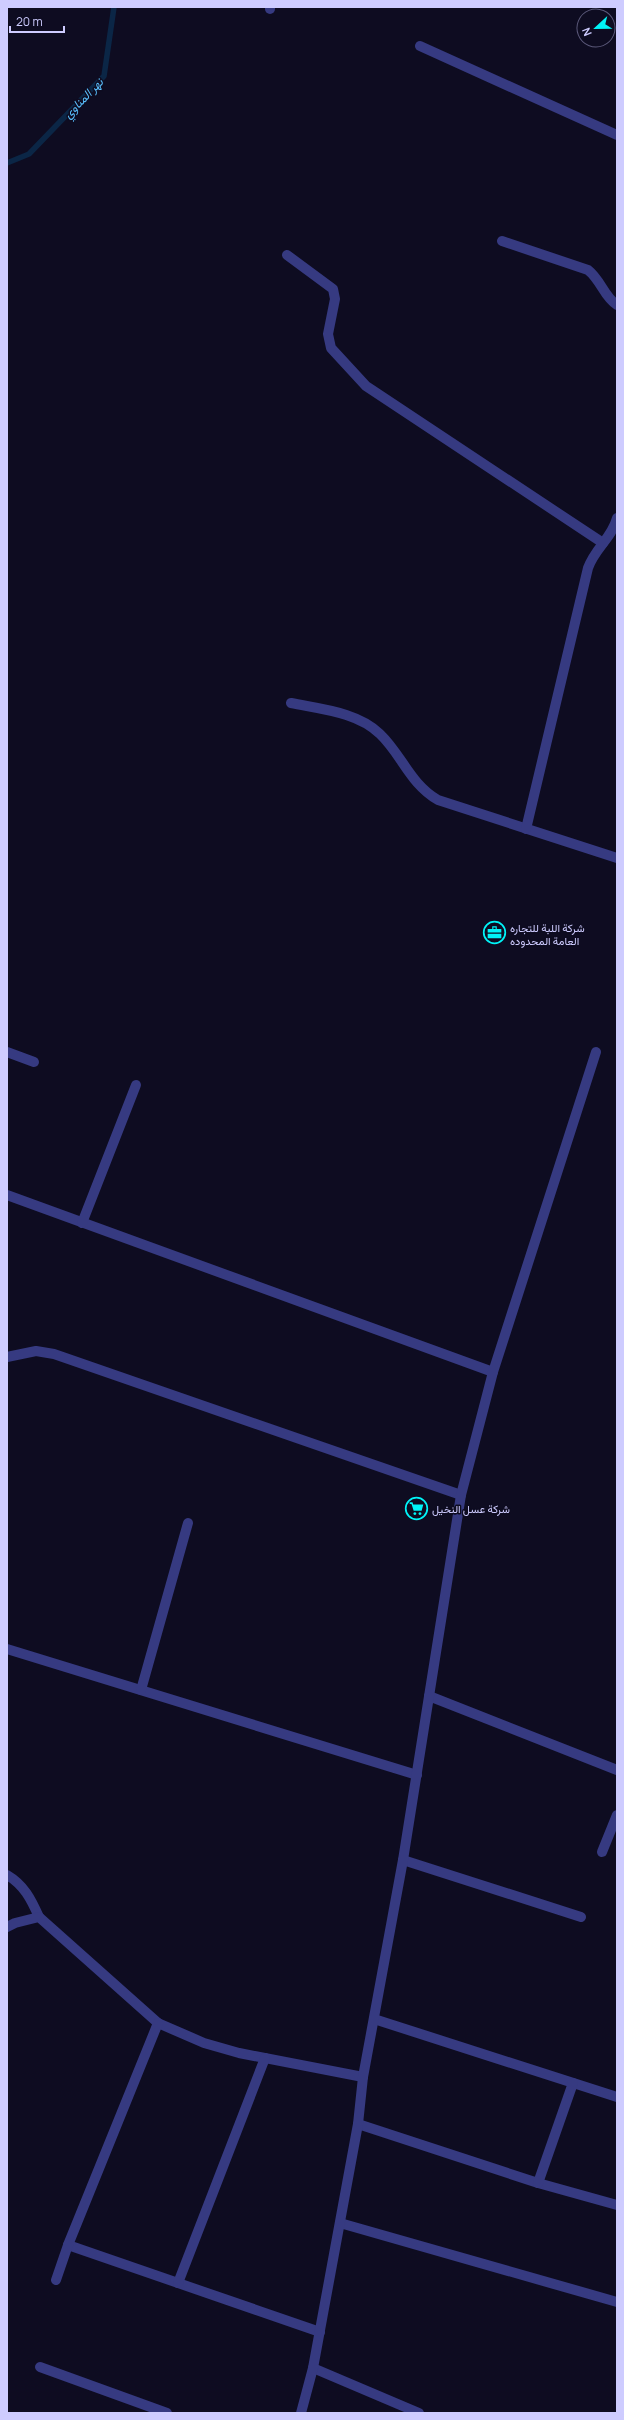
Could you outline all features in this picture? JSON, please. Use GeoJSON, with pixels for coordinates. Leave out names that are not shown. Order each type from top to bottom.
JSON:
{"type":"FeatureCollection","features":[{"type":"Feature","properties":{"kind":"street"},"geometry":{"type":"LineString","coordinates":[[420,46],[617,135]]}},
{"type":"Feature","properties":{"kind":"street"},"geometry":{"type":"LineString","coordinates":[[502,241],[588,270],[597,279],[610,300],[617,305]]}},
{"type":"Feature","properties":{"kind":"street"},"geometry":{"type":"LineString","coordinates":[[287,255],[333,289],[335,299],[328,334],[331,348],[366,386],[603,543]]}},
{"type":"Feature","properties":{"kind":"street"},"geometry":{"type":"LineString","coordinates":[[526,829],[588,568],[591,559],[614,530],[617,518]]}},
{"type":"Feature","properties":{"kind":"street"},"geometry":{"type":"LineString","coordinates":[[291,703],[350,716],[369,725],[380,734],[413,780],[428,795],[448,804],[617,858]]}},
{"type":"Feature","properties":{"kind":"street"},"geometry":{"type":"LineString","coordinates":[[301,2413],[313,2368],[358,2124],[363,2077],[403,1860],[461,1495],[492,1372],[596,1052]]}},
{"type":"Feature","properties":{"kind":"street"},"geometry":{"type":"LineString","coordinates":[[8,1055],[34,1062]]}},
{"type":"Feature","properties":{"kind":"street"},"geometry":{"type":"LineString","coordinates":[[82,1223],[136,1085]]}},
{"type":"Feature","properties":{"kind":"street"},"geometry":{"type":"LineString","coordinates":[[7,1195],[492,1372]]}},
{"type":"Feature","properties":{"kind":"street"},"geometry":{"type":"LineString","coordinates":[[7,1357],[36,1351],[54,1354],[461,1495]]}},
{"type":"Feature","properties":{"kind":"street"},"geometry":{"type":"LineString","coordinates":[[141,1690],[188,1522]]}},
{"type":"Feature","properties":{"kind":"street"},"geometry":{"type":"LineString","coordinates":[[7,1649],[417,1775]]}},
{"type":"Feature","properties":{"kind":"street"},"geometry":{"type":"LineString","coordinates":[[429,1696],[617,1770]]}},
{"type":"Feature","properties":{"kind":"street"},"geometry":{"type":"LineString","coordinates":[[602,1852],[617,1815]]}},
{"type":"Feature","properties":{"kind":"street"},"geometry":{"type":"LineString","coordinates":[[403,1860],[581,1917]]}},
{"type":"Feature","properties":{"kind":"street"},"geometry":{"type":"LineString","coordinates":[[7,1875],[17,1880],[29,1896],[39,1917],[158,2023],[204,2043],[238,2053],[363,2077]]}},
{"type":"Feature","properties":{"kind":"street"},"geometry":{"type":"LineString","coordinates":[[7,1927],[15,1923],[39,1917]]}},
{"type":"Feature","properties":{"kind":"street"},"geometry":{"type":"LineString","coordinates":[[374,2019],[617,2098]]}},
{"type":"Feature","properties":{"kind":"street"},"geometry":{"type":"LineString","coordinates":[[56,2280],[68,2245],[158,2023]]}},
{"type":"Feature","properties":{"kind":"street"},"geometry":{"type":"LineString","coordinates":[[178,2283],[265,2058]]}},
{"type":"Feature","properties":{"kind":"street"},"geometry":{"type":"LineString","coordinates":[[538,2184],[573,2083]]}},
{"type":"Feature","properties":{"kind":"street"},"geometry":{"type":"LineString","coordinates":[[358,2124],[538,2184],[617,2205]]}},
{"type":"Feature","properties":{"kind":"street"},"geometry":{"type":"LineString","coordinates":[[340,2223],[617,2302]]}},
{"type":"Feature","properties":{"kind":"street"},"geometry":{"type":"LineString","coordinates":[[68,2245],[320,2332]]}},
{"type":"Feature","properties":{"kind":"street"},"geometry":{"type":"LineString","coordinates":[[40,2366],[167,2413]]}},
{"type":"Feature","properties":{"kind":"street"},"geometry":{"type":"LineString","coordinates":[[313,2368],[419,2413]]}},
{"type":"Feature","properties":{"kind":"waterway","name":"نهر المناوي"},"geometry":{"type":"LineString","coordinates":[[7,163],[29,154],[104,76],[114,7]]}},
{"type":"Feature","properties":{"kind":"place","name":"شركة اللبة للتجاره العامة المحدوده"},"geometry":{"type":"Point","coordinates":[494,933]}},
{"type":"Feature","properties":{"kind":"place","name":"شركة عسل النخيل"},"geometry":{"type":"Point","coordinates":[417,1508]}}]}
